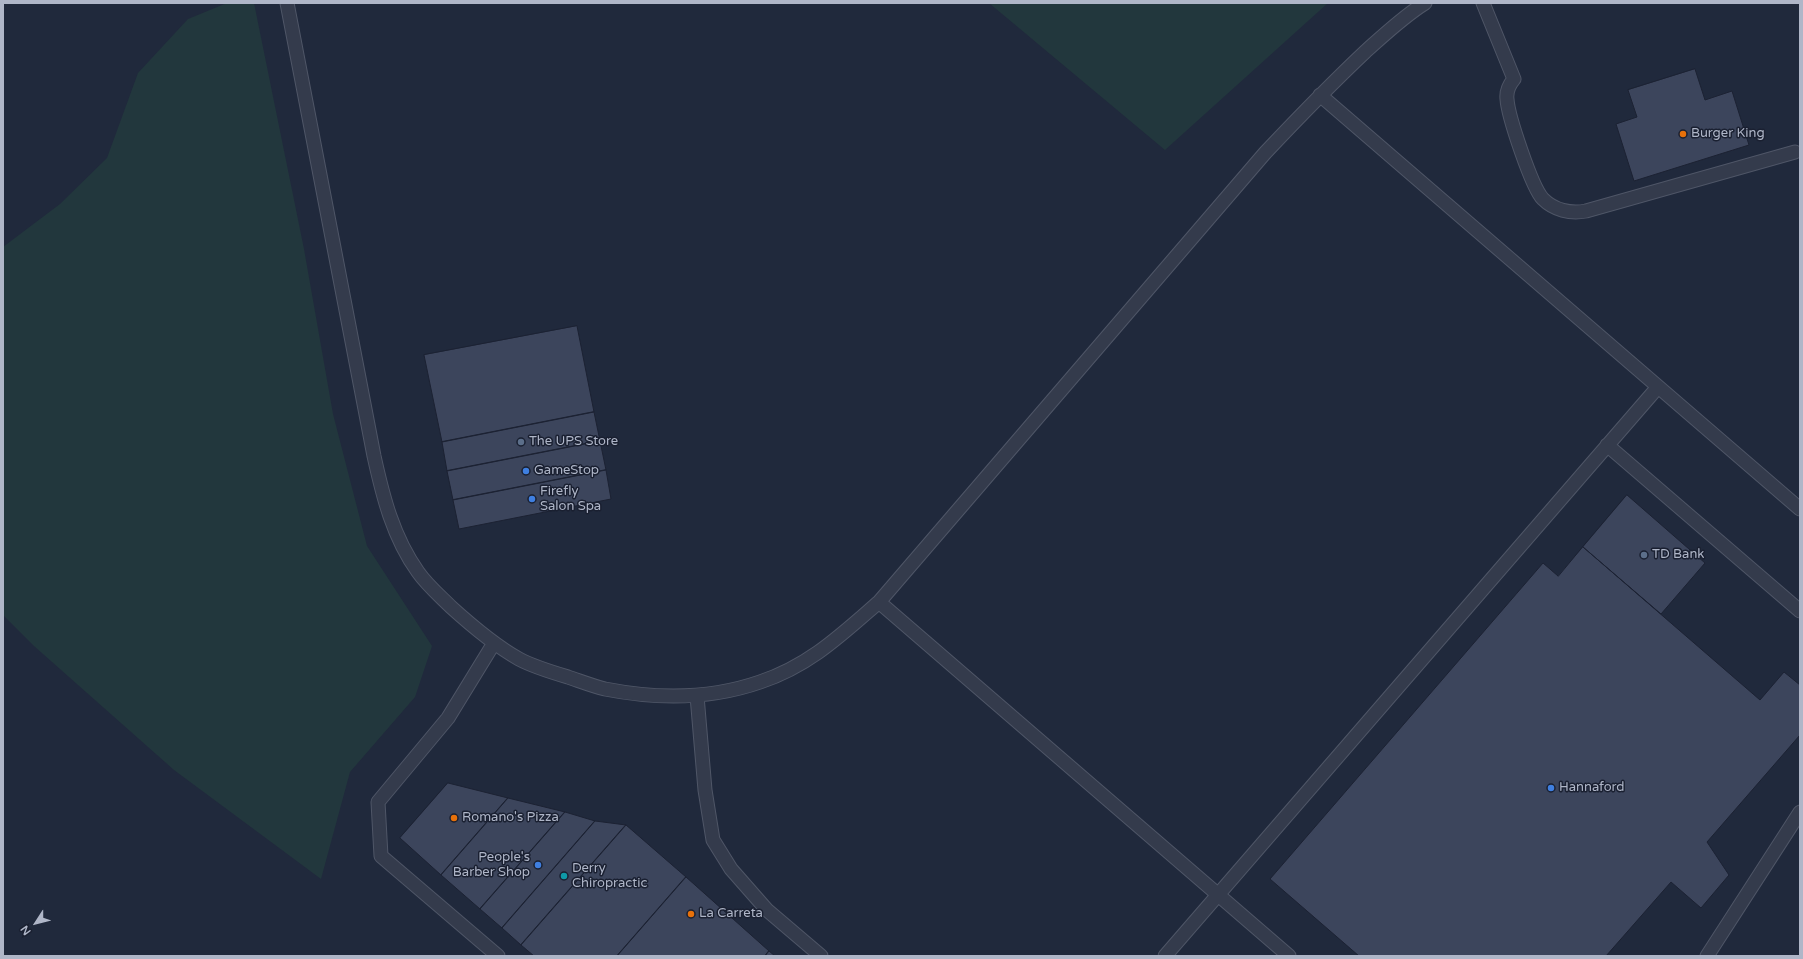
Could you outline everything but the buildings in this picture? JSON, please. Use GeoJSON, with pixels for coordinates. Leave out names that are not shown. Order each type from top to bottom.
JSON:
{"type":"FeatureCollection","features":[{"type":"Feature","properties":{"kind":"lane"},"geometry":{"type":"LineString","coordinates":[[287,3],[374,456],[390,518],[403,548],[418,572],[451,606],[494,643],[520,659],[541,668],[604,688],[627,692],[697,696],[730,691],[761,682],[794,668],[825,649],[879,602],[1265,152],[1320,95],[1384,35],[1426,3]]}},
{"type":"Feature","properties":{"kind":"lane"},"geometry":{"type":"LineString","coordinates":[[1483,3],[1514,79],[1508,89],[1508,107],[1532,181],[1543,199],[1561,210],[1573,212],[1586,211],[1794,152]]}},
{"type":"Feature","properties":{"kind":"lane"},"geometry":{"type":"LineString","coordinates":[[1320,95],[1800,509]]}},
{"type":"Feature","properties":{"kind":"lane"},"geometry":{"type":"LineString","coordinates":[[1165,956],[1658,387]]}},
{"type":"Feature","properties":{"kind":"lane"},"geometry":{"type":"LineString","coordinates":[[1607,445],[1800,611]]}},
{"type":"Feature","properties":{"kind":"lane"},"geometry":{"type":"LineString","coordinates":[[879,602],[1289,956]]}},
{"type":"Feature","properties":{"kind":"lane"},"geometry":{"type":"LineString","coordinates":[[494,643],[448,718],[378,802],[381,856],[498,956]]}},
{"type":"Feature","properties":{"kind":"lane"},"geometry":{"type":"LineString","coordinates":[[697,696],[706,790],[713,840],[731,869],[767,910],[821,956]]}},
{"type":"Feature","properties":{"kind":"lane"},"geometry":{"type":"LineString","coordinates":[[1708,956],[1800,812]]}},
{"type":"Feature","properties":{"kind":"green space"},"geometry":{"type":"Polygon","coordinates":[[[227,3],[254,3],[304,249],[333,414],[367,546],[432,646],[415,697],[350,772],[321,879],[174,770],[34,646],[3,615],[3,247],[60,204],[107,158],[138,73],[188,19],[227,3]]]}},
{"type":"Feature","properties":{"kind":"green space"},"geometry":{"type":"Polygon","coordinates":[[[989,3],[1328,3],[1165,150],[989,3]]]}},
{"type":"Feature","properties":{"kind":"place","name":"Burger King"},"geometry":{"type":"Point","coordinates":[1683,134]}},
{"type":"Feature","properties":{"kind":"place","name":"The UPS Store"},"geometry":{"type":"Point","coordinates":[521,442]}},
{"type":"Feature","properties":{"kind":"place","name":"GameStop"},"geometry":{"type":"Point","coordinates":[526,471]}},
{"type":"Feature","properties":{"kind":"place","name":"Firefly Salon Spa"},"geometry":{"type":"Point","coordinates":[532,499]}},
{"type":"Feature","properties":{"kind":"place","name":"TD Bank"},"geometry":{"type":"Point","coordinates":[1644,555]}},
{"type":"Feature","properties":{"kind":"place","name":"Hannaford"},"geometry":{"type":"Point","coordinates":[1551,788]}},
{"type":"Feature","properties":{"kind":"place","name":"Romano's Pizza"},"geometry":{"type":"Point","coordinates":[454,818]}},
{"type":"Feature","properties":{"kind":"place","name":"People's Barber Shop"},"geometry":{"type":"Point","coordinates":[538,865]}},
{"type":"Feature","properties":{"kind":"place","name":"Derry Chiropractic"},"geometry":{"type":"Point","coordinates":[564,876]}},
{"type":"Feature","properties":{"kind":"place","name":"La Carreta"},"geometry":{"type":"Point","coordinates":[691,914]}}]}
